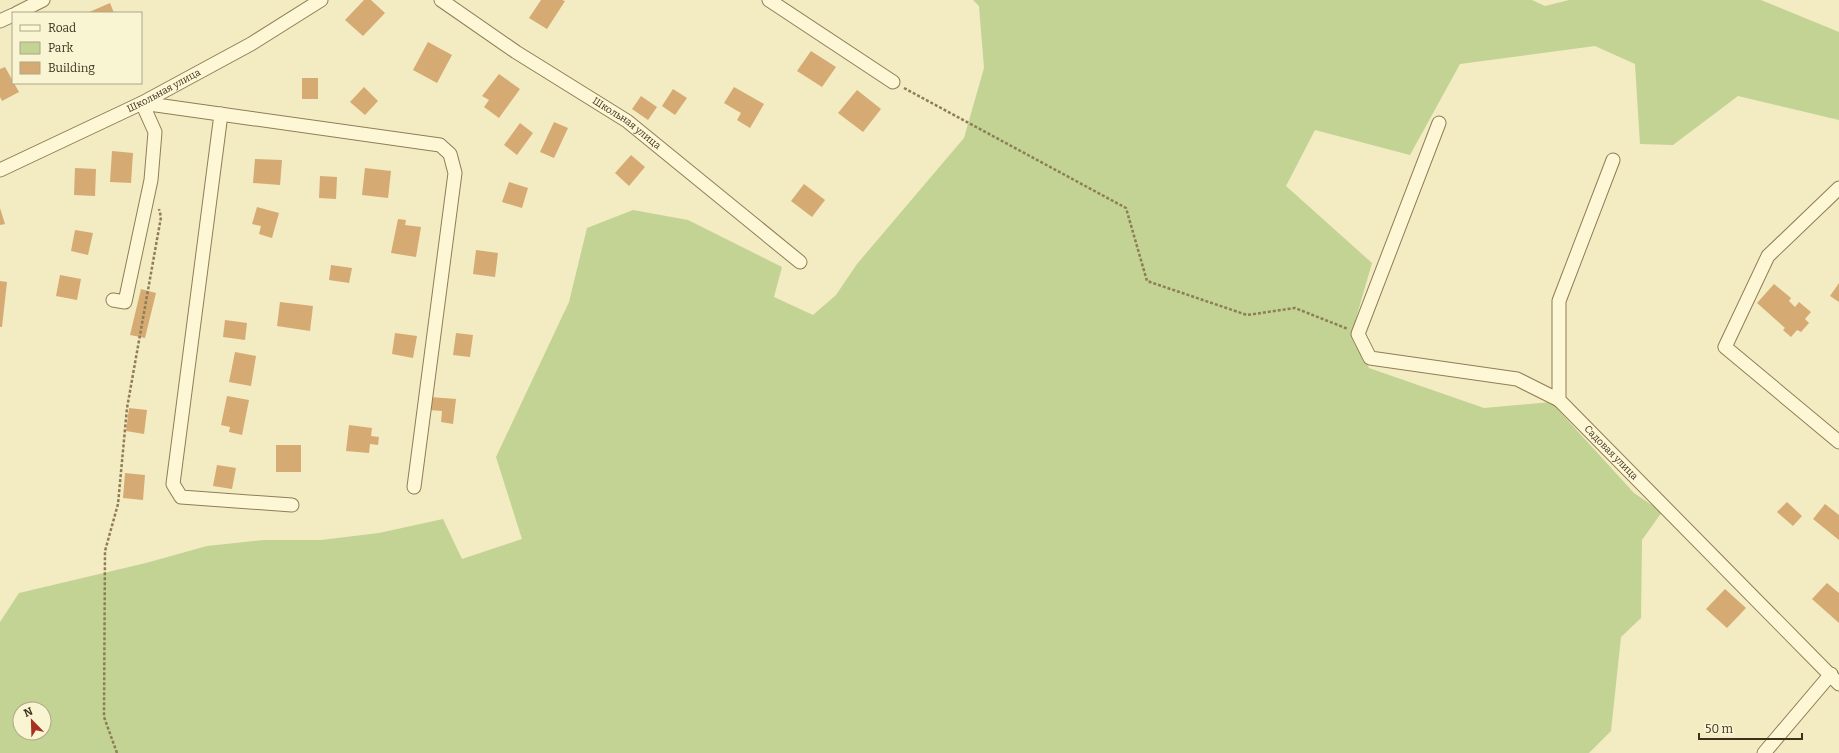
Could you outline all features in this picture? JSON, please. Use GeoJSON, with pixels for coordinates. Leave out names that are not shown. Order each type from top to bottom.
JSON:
{"type":"FeatureCollection","features":[{"type":"Feature","properties":{"kind":"street"},"geometry":{"type":"LineString","coordinates":[[19,12],[44,0]]}},
{"type":"Feature","properties":{"kind":"street","name":"Школьная улица"},"geometry":{"type":"LineString","coordinates":[[0,170],[142,103],[251,44],[321,0]]}},
{"type":"Feature","properties":{"kind":"street","name":"Школьная улица"},"geometry":{"type":"LineString","coordinates":[[441,0],[516,52],[627,121],[800,262]]}},
{"type":"Feature","properties":{"kind":"street"},"geometry":{"type":"LineString","coordinates":[[769,0],[893,82]]}},
{"type":"Feature","properties":{"kind":"street"},"geometry":{"type":"LineString","coordinates":[[0,21],[12,15]]}},
{"type":"Feature","properties":{"kind":"street"},"geometry":{"type":"LineString","coordinates":[[142,103],[440,145],[450,154],[455,173],[414,487]]}},
{"type":"Feature","properties":{"kind":"street"},"geometry":{"type":"LineString","coordinates":[[113,300],[125,302],[151,180],[155,132],[142,103]]}},
{"type":"Feature","properties":{"kind":"street"},"geometry":{"type":"LineString","coordinates":[[221,114],[173,484],[181,497],[292,505]]}},
{"type":"Feature","properties":{"kind":"street"},"geometry":{"type":"LineString","coordinates":[[1358,334],[1439,123]]}},
{"type":"Feature","properties":{"kind":"street"},"geometry":{"type":"LineString","coordinates":[[1559,400],[1559,301],[1613,160]]}},
{"type":"Feature","properties":{"kind":"street"},"geometry":{"type":"LineString","coordinates":[[1839,188],[1768,256],[1726,347],[1839,442]]}},
{"type":"Feature","properties":{"kind":"street","name":"Садовая улица"},"geometry":{"type":"LineString","coordinates":[[1358,334],[1370,358],[1516,379],[1559,400],[1835,679]]}},
{"type":"Feature","properties":{"kind":"street"},"geometry":{"type":"LineString","coordinates":[[1764,753],[1835,679]]}},
{"type":"Feature","properties":{"kind":"path"},"geometry":{"type":"LineString","coordinates":[[893,82],[1126,208],[1147,281],[1247,315],[1295,308],[1358,334]]}},
{"type":"Feature","properties":{"kind":"path"},"geometry":{"type":"LineString","coordinates":[[116,753],[104,717],[105,551],[118,504],[127,408],[161,217],[157,202]]}},
{"type":"Feature","properties":{"kind":"green space"},"geometry":{"type":"Polygon","coordinates":[[[973,0],[1532,0],[1545,6],[1569,0],[1761,0],[1839,32],[1839,120],[1738,96],[1673,145],[1640,144],[1635,64],[1595,46],[1460,64],[1410,155],[1315,130],[1286,186],[1372,263],[1352,332],[1369,368],[1484,408],[1551,402],[1634,493],[1662,512],[1642,540],[1641,618],[1621,637],[1611,731],[1589,753],[0,753],[0,622],[19,593],[146,563],[207,546],[264,540],[321,540],[379,533],[443,519],[462,559],[522,539],[496,457],[569,302],[587,228],[633,210],[688,220],[782,267],[774,297],[813,315],[836,295],[857,264],[964,138],[984,68],[979,6],[973,0]]]}},
{"type":"Feature","properties":{"kind":"building"},"geometry":{"type":"Polygon","coordinates":[[[364,0],[371,0],[385,13],[363,36],[345,20],[364,0]]]}},
{"type":"Feature","properties":{"kind":"building"},"geometry":{"type":"Polygon","coordinates":[[[541,0],[565,1],[547,29],[529,18],[541,0]]]}},
{"type":"Feature","properties":{"kind":"building"},"geometry":{"type":"Polygon","coordinates":[[[110,3],[114,12],[89,12],[110,3]]]}},
{"type":"Feature","properties":{"kind":"building"},"geometry":{"type":"Polygon","coordinates":[[[428,42],[452,55],[437,83],[413,70],[428,42]]]}},
{"type":"Feature","properties":{"kind":"building"},"geometry":{"type":"Polygon","coordinates":[[[811,51],[836,67],[822,87],[797,71],[811,51]]]}},
{"type":"Feature","properties":{"kind":"building"},"geometry":{"type":"Polygon","coordinates":[[[5,67],[12,80],[12,84],[15,84],[19,92],[2,101],[0,97],[0,69],[5,67]]]}},
{"type":"Feature","properties":{"kind":"building"},"geometry":{"type":"Polygon","coordinates":[[[499,74],[520,89],[499,118],[484,107],[489,100],[482,96],[499,74]]]}},
{"type":"Feature","properties":{"kind":"building"},"geometry":{"type":"Polygon","coordinates":[[[302,78],[318,78],[318,99],[302,99],[302,78]]]}},
{"type":"Feature","properties":{"kind":"building"},"geometry":{"type":"Polygon","coordinates":[[[364,87],[378,101],[365,115],[350,102],[364,87]]]}},
{"type":"Feature","properties":{"kind":"building"},"geometry":{"type":"Polygon","coordinates":[[[734,87],[764,104],[750,128],[737,120],[741,113],[724,103],[734,87]]]}},
{"type":"Feature","properties":{"kind":"building"},"geometry":{"type":"Polygon","coordinates":[[[673,89],[687,98],[675,115],[662,106],[673,89]]]}},
{"type":"Feature","properties":{"kind":"building"},"geometry":{"type":"Polygon","coordinates":[[[857,90],[881,109],[863,132],[838,113],[857,90]]]}},
{"type":"Feature","properties":{"kind":"building"},"geometry":{"type":"Polygon","coordinates":[[[641,96],[657,107],[648,120],[632,109],[641,96]]]}},
{"type":"Feature","properties":{"kind":"building"},"geometry":{"type":"Polygon","coordinates":[[[554,122],[568,128],[554,158],[540,152],[554,122]]]}},
{"type":"Feature","properties":{"kind":"building"},"geometry":{"type":"Polygon","coordinates":[[[520,123],[533,133],[517,155],[504,145],[520,123]]]}},
{"type":"Feature","properties":{"kind":"building"},"geometry":{"type":"Polygon","coordinates":[[[112,151],[133,153],[131,183],[110,182],[112,151]]]}},
{"type":"Feature","properties":{"kind":"building"},"geometry":{"type":"Polygon","coordinates":[[[631,155],[645,167],[629,186],[615,173],[631,155]]]}},
{"type":"Feature","properties":{"kind":"building"},"geometry":{"type":"Polygon","coordinates":[[[255,159],[282,160],[280,185],[253,183],[255,159]]]}},
{"type":"Feature","properties":{"kind":"building"},"geometry":{"type":"Polygon","coordinates":[[[75,168],[96,169],[95,196],[74,195],[75,168]]]}},
{"type":"Feature","properties":{"kind":"building"},"geometry":{"type":"Polygon","coordinates":[[[365,168],[391,171],[388,198],[362,195],[365,168]]]}},
{"type":"Feature","properties":{"kind":"building"},"geometry":{"type":"Polygon","coordinates":[[[320,176],[337,177],[336,199],[319,198],[320,176]]]}},
{"type":"Feature","properties":{"kind":"building"},"geometry":{"type":"Polygon","coordinates":[[[509,182],[528,188],[522,208],[502,202],[509,182]]]}},
{"type":"Feature","properties":{"kind":"building"},"geometry":{"type":"Polygon","coordinates":[[[804,184],[825,200],[812,217],[791,201],[804,184]]]}},
{"type":"Feature","properties":{"kind":"building"},"geometry":{"type":"Polygon","coordinates":[[[257,207],[279,213],[272,238],[259,234],[261,226],[252,224],[257,207]]]}},
{"type":"Feature","properties":{"kind":"building"},"geometry":{"type":"Polygon","coordinates":[[[0,208],[5,224],[0,225],[0,208]]]}},
{"type":"Feature","properties":{"kind":"building"},"geometry":{"type":"Polygon","coordinates":[[[398,219],[406,220],[405,225],[421,227],[416,257],[391,253],[398,219]]]}},
{"type":"Feature","properties":{"kind":"building"},"geometry":{"type":"Polygon","coordinates":[[[75,230],[93,233],[88,255],[71,251],[75,230]]]}},
{"type":"Feature","properties":{"kind":"building"},"geometry":{"type":"Polygon","coordinates":[[[476,250],[498,253],[495,277],[473,274],[476,250]]]}},
{"type":"Feature","properties":{"kind":"building"},"geometry":{"type":"Polygon","coordinates":[[[331,265],[352,268],[349,283],[329,280],[331,265]]]}},
{"type":"Feature","properties":{"kind":"building"},"geometry":{"type":"Polygon","coordinates":[[[60,275],[81,279],[77,300],[56,296],[60,275]]]}},
{"type":"Feature","properties":{"kind":"building"},"geometry":{"type":"Polygon","coordinates":[[[0,281],[7,282],[2,327],[0,327],[0,281]]]}},
{"type":"Feature","properties":{"kind":"building"},"geometry":{"type":"Polygon","coordinates":[[[1839,283],[1839,302],[1830,296],[1839,283]]]}},
{"type":"Feature","properties":{"kind":"building"},"geometry":{"type":"Polygon","coordinates":[[[1774,284],[1791,298],[1789,301],[1795,307],[1799,302],[1811,312],[1805,319],[1809,323],[1801,332],[1797,330],[1791,337],[1783,330],[1785,328],[1757,303],[1774,284]]]}},
{"type":"Feature","properties":{"kind":"building"},"geometry":{"type":"Polygon","coordinates":[[[141,289],[156,293],[145,338],[130,335],[141,289]]]}},
{"type":"Feature","properties":{"kind":"building"},"geometry":{"type":"Polygon","coordinates":[[[280,302],[313,306],[310,331],[277,326],[280,302]]]}},
{"type":"Feature","properties":{"kind":"building"},"geometry":{"type":"Polygon","coordinates":[[[225,320],[247,323],[245,340],[223,337],[225,320]]]}},
{"type":"Feature","properties":{"kind":"building"},"geometry":{"type":"Polygon","coordinates":[[[395,333],[417,336],[413,358],[392,354],[395,333]]]}},
{"type":"Feature","properties":{"kind":"building"},"geometry":{"type":"Polygon","coordinates":[[[456,333],[473,335],[470,357],[453,355],[456,333]]]}},
{"type":"Feature","properties":{"kind":"building"},"geometry":{"type":"Polygon","coordinates":[[[235,352],[256,356],[251,386],[229,382],[235,352]]]}},
{"type":"Feature","properties":{"kind":"building"},"geometry":{"type":"Polygon","coordinates":[[[227,396],[249,400],[242,435],[229,432],[230,427],[221,425],[227,396]]]}},
{"type":"Feature","properties":{"kind":"building"},"geometry":{"type":"Polygon","coordinates":[[[430,397],[456,399],[453,424],[441,422],[442,411],[429,410],[430,397]]]}},
{"type":"Feature","properties":{"kind":"building"},"geometry":{"type":"Polygon","coordinates":[[[129,408],[147,410],[144,434],[126,431],[129,408]]]}},
{"type":"Feature","properties":{"kind":"building"},"geometry":{"type":"Polygon","coordinates":[[[349,425],[372,428],[371,436],[379,437],[378,445],[370,444],[369,453],[346,451],[349,425]]]}},
{"type":"Feature","properties":{"kind":"building"},"geometry":{"type":"Polygon","coordinates":[[[276,445],[301,445],[301,472],[276,472],[276,445]]]}},
{"type":"Feature","properties":{"kind":"building"},"geometry":{"type":"Polygon","coordinates":[[[217,465],[236,468],[232,489],[213,486],[217,465]]]}},
{"type":"Feature","properties":{"kind":"building"},"geometry":{"type":"Polygon","coordinates":[[[125,473],[145,475],[143,500],[123,498],[125,473]]]}},
{"type":"Feature","properties":{"kind":"building"},"geometry":{"type":"Polygon","coordinates":[[[1787,502],[1802,516],[1793,526],[1777,512],[1787,502]]]}},
{"type":"Feature","properties":{"kind":"building"},"geometry":{"type":"Polygon","coordinates":[[[1825,504],[1839,515],[1839,540],[1813,519],[1825,504]]]}},
{"type":"Feature","properties":{"kind":"building"},"geometry":{"type":"Polygon","coordinates":[[[1827,583],[1839,593],[1839,623],[1812,599],[1827,583]]]}},
{"type":"Feature","properties":{"kind":"building"},"geometry":{"type":"Polygon","coordinates":[[[1725,589],[1746,608],[1727,628],[1706,609],[1725,589]]]}}]}
